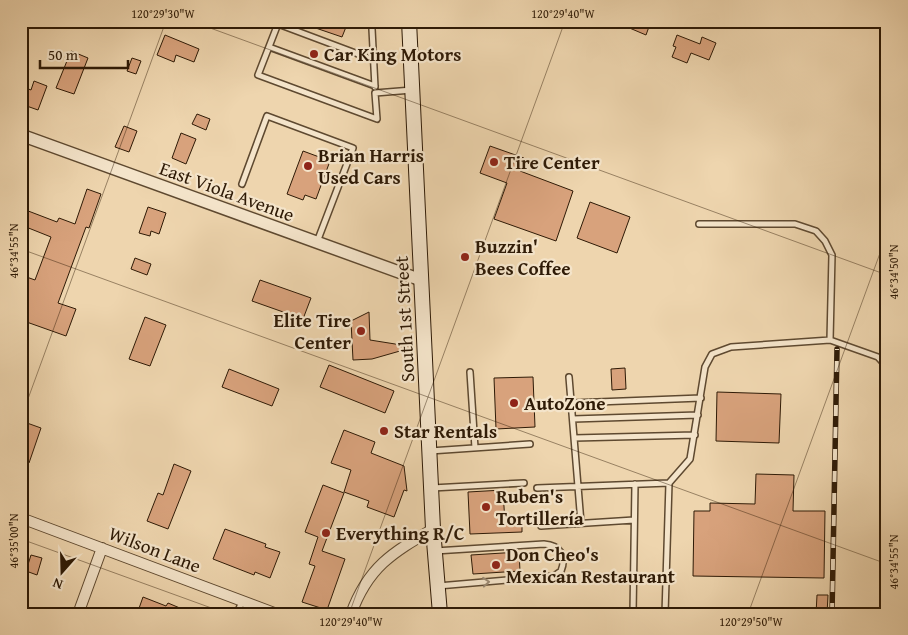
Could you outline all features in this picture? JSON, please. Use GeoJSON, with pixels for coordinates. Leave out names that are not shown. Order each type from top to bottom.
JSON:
{"type":"FeatureCollection","features":[{"type":"Feature","properties":{"kind":"main road","name":"South 1st Street"},"geometry":{"type":"LineString","coordinates":[[409,21],[431,488],[440,614]]}},
{"type":"Feature","properties":{"kind":"street","name":"East Viola Avenue"},"geometry":{"type":"LineString","coordinates":[[21,135],[421,280]]}},
{"type":"Feature","properties":{"kind":"street","name":"Wilson Lane"},"geometry":{"type":"LineString","coordinates":[[21,518],[277,614]]}},
{"type":"Feature","properties":{"kind":"street"},"geometry":{"type":"LineString","coordinates":[[351,614],[358,594],[370,575],[385,560],[403,547],[434,529]]}},
{"type":"Feature","properties":{"kind":"street"},"geometry":{"type":"LineString","coordinates":[[78,614],[102,548]]}},
{"type":"Feature","properties":{"kind":"lane"},"geometry":{"type":"LineString","coordinates":[[372,29],[374,60],[375,93],[377,119],[258,74],[278,23],[374,60]]}},
{"type":"Feature","properties":{"kind":"lane"},"geometry":{"type":"LineString","coordinates":[[269,48],[375,86]]}},
{"type":"Feature","properties":{"kind":"lane"},"geometry":{"type":"LineString","coordinates":[[375,93],[412,90]]}},
{"type":"Feature","properties":{"kind":"lane"},"geometry":{"type":"LineString","coordinates":[[242,184],[267,116],[353,148],[317,242]]}},
{"type":"Feature","properties":{"kind":"lane"},"geometry":{"type":"LineString","coordinates":[[699,224],[795,224],[816,231],[825,241],[832,256],[830,340]]}},
{"type":"Feature","properties":{"kind":"lane"},"geometry":{"type":"LineString","coordinates":[[664,614],[668,483],[690,459],[705,367],[712,354],[731,347],[830,340],[878,357],[887,367]]}},
{"type":"Feature","properties":{"kind":"lane"},"geometry":{"type":"LineString","coordinates":[[470,372],[475,448]]}},
{"type":"Feature","properties":{"kind":"lane"},"geometry":{"type":"LineString","coordinates":[[569,377],[581,524]]}},
{"type":"Feature","properties":{"kind":"lane"},"geometry":{"type":"LineString","coordinates":[[571,402],[701,398]]}},
{"type":"Feature","properties":{"kind":"lane"},"geometry":{"type":"LineString","coordinates":[[572,419],[698,415]]}},
{"type":"Feature","properties":{"kind":"lane"},"geometry":{"type":"LineString","coordinates":[[574,438],[695,435]]}},
{"type":"Feature","properties":{"kind":"lane"},"geometry":{"type":"LineString","coordinates":[[430,451],[530,444]]}},
{"type":"Feature","properties":{"kind":"lane"},"geometry":{"type":"LineString","coordinates":[[431,488],[524,483]]}},
{"type":"Feature","properties":{"kind":"lane"},"geometry":{"type":"LineString","coordinates":[[537,488],[668,483]]}},
{"type":"Feature","properties":{"kind":"lane"},"geometry":{"type":"LineString","coordinates":[[633,614],[635,484]]}},
{"type":"Feature","properties":{"kind":"lane"},"geometry":{"type":"LineString","coordinates":[[541,526],[634,520]]}},
{"type":"Feature","properties":{"kind":"lane"},"geometry":{"type":"LineString","coordinates":[[435,551],[552,544],[562,553],[563,560],[561,572],[554,576],[438,586]]}},
{"type":"Feature","properties":{"kind":"lane"},"geometry":{"type":"LineString","coordinates":[[237,614],[242,600]]}},
{"type":"Feature","properties":{"kind":"building"},"geometry":{"type":"Polygon","coordinates":[[[301,21],[346,21],[344,26],[346,27],[342,37],[301,23],[301,21]]]}},
{"type":"Feature","properties":{"kind":"building"},"geometry":{"type":"Polygon","coordinates":[[[613,21],[642,21],[650,24],[646,35],[613,21]]]}},
{"type":"Feature","properties":{"kind":"building"},"geometry":{"type":"Polygon","coordinates":[[[165,35],[199,49],[194,62],[176,55],[174,62],[157,55],[165,35]]]}},
{"type":"Feature","properties":{"kind":"building"},"geometry":{"type":"Polygon","coordinates":[[[677,35],[700,44],[702,37],[716,43],[709,60],[691,53],[687,63],[672,57],[676,47],[673,46],[677,35]]]}},
{"type":"Feature","properties":{"kind":"building"},"geometry":{"type":"Polygon","coordinates":[[[71,51],[88,58],[74,94],[56,88],[71,51]]]}},
{"type":"Feature","properties":{"kind":"building"},"geometry":{"type":"Polygon","coordinates":[[[132,58],[141,61],[136,74],[127,71],[132,58]]]}},
{"type":"Feature","properties":{"kind":"building"},"geometry":{"type":"Polygon","coordinates":[[[34,81],[47,86],[38,110],[21,104],[21,86],[31,90],[34,81]]]}},
{"type":"Feature","properties":{"kind":"building"},"geometry":{"type":"Polygon","coordinates":[[[197,114],[210,119],[206,130],[192,124],[197,114]]]}},
{"type":"Feature","properties":{"kind":"building"},"geometry":{"type":"Polygon","coordinates":[[[124,126],[137,131],[129,152],[115,147],[124,126]]]}},
{"type":"Feature","properties":{"kind":"building"},"geometry":{"type":"Polygon","coordinates":[[[181,133],[196,139],[186,164],[172,158],[181,133]]]}},
{"type":"Feature","properties":{"kind":"building"},"geometry":{"type":"Polygon","coordinates":[[[490,146],[524,158],[520,171],[573,191],[556,241],[494,219],[507,183],[480,173],[490,146]]]}},
{"type":"Feature","properties":{"kind":"building"},"geometry":{"type":"Polygon","coordinates":[[[303,151],[330,161],[316,199],[305,195],[303,200],[287,194],[303,151]]]}},
{"type":"Feature","properties":{"kind":"building"},"geometry":{"type":"Polygon","coordinates":[[[87,189],[101,194],[89,228],[86,227],[58,303],[76,309],[66,336],[21,320],[21,275],[35,280],[51,237],[21,225],[21,215],[23,209],[57,222],[59,218],[75,224],[87,189]]]}},
{"type":"Feature","properties":{"kind":"building"},"geometry":{"type":"Polygon","coordinates":[[[590,202],[630,217],[617,253],[577,238],[590,202]]]}},
{"type":"Feature","properties":{"kind":"building"},"geometry":{"type":"Polygon","coordinates":[[[148,207],[166,213],[159,234],[151,231],[150,236],[139,233],[148,207]]]}},
{"type":"Feature","properties":{"kind":"building"},"geometry":{"type":"Polygon","coordinates":[[[135,258],[151,264],[147,275],[131,269],[135,258]]]}},
{"type":"Feature","properties":{"kind":"building"},"geometry":{"type":"Polygon","coordinates":[[[260,280],[311,298],[303,319],[252,301],[260,280]]]}},
{"type":"Feature","properties":{"kind":"building","name":"Elite Tire Center"},"geometry":{"type":"Polygon","coordinates":[[[369,312],[370,340],[414,347],[372,359],[353,360],[351,321],[369,312]]]}},
{"type":"Feature","properties":{"kind":"building"},"geometry":{"type":"Polygon","coordinates":[[[145,317],[166,325],[150,366],[129,359],[145,317]]]}},
{"type":"Feature","properties":{"kind":"building"},"geometry":{"type":"Polygon","coordinates":[[[329,365],[394,391],[385,413],[320,387],[329,365]]]}},
{"type":"Feature","properties":{"kind":"building"},"geometry":{"type":"Polygon","coordinates":[[[625,368],[626,389],[612,390],[611,369],[625,368]]]}},
{"type":"Feature","properties":{"kind":"building"},"geometry":{"type":"Polygon","coordinates":[[[229,369],[279,389],[272,406],[222,387],[229,369]]]}},
{"type":"Feature","properties":{"kind":"building","name":"AutoZone"},"geometry":{"type":"Polygon","coordinates":[[[533,377],[535,427],[496,429],[494,378],[533,377]]]}},
{"type":"Feature","properties":{"kind":"building"},"geometry":{"type":"Polygon","coordinates":[[[717,392],[781,394],[779,443],[716,441],[717,392]]]}},
{"type":"Feature","properties":{"kind":"building"},"geometry":{"type":"Polygon","coordinates":[[[27,423],[41,428],[29,463],[21,460],[21,439],[27,423]]]}},
{"type":"Feature","properties":{"kind":"building"},"geometry":{"type":"Polygon","coordinates":[[[344,430],[375,442],[371,453],[404,466],[407,491],[404,490],[394,517],[367,507],[369,501],[344,492],[351,470],[331,463],[344,430]]]}},
{"type":"Feature","properties":{"kind":"building"},"geometry":{"type":"Polygon","coordinates":[[[174,464],[191,471],[168,529],[147,521],[158,493],[163,495],[174,464]]]}},
{"type":"Feature","properties":{"kind":"building"},"geometry":{"type":"Polygon","coordinates":[[[756,474],[794,475],[793,511],[825,511],[824,578],[693,576],[694,511],[710,511],[710,503],[755,504],[756,474]]]}},
{"type":"Feature","properties":{"kind":"building"},"geometry":{"type":"Polygon","coordinates":[[[323,485],[344,493],[322,551],[345,559],[327,610],[302,602],[315,566],[309,564],[318,537],[305,532],[323,485]]]}},
{"type":"Feature","properties":{"kind":"building","name":"Ruben's Tortillería"},"geometry":{"type":"Polygon","coordinates":[[[503,490],[505,523],[522,523],[522,532],[470,534],[468,492],[503,490]]]}},
{"type":"Feature","properties":{"kind":"building"},"geometry":{"type":"Polygon","coordinates":[[[225,529],[266,544],[265,547],[280,552],[270,578],[255,572],[254,575],[213,559],[225,529]]]}},
{"type":"Feature","properties":{"kind":"building"},"geometry":{"type":"Polygon","coordinates":[[[519,552],[520,571],[473,574],[471,555],[519,552]]]}},
{"type":"Feature","properties":{"kind":"building"},"geometry":{"type":"Polygon","coordinates":[[[31,555],[42,558],[37,575],[26,571],[31,555]]]}},
{"type":"Feature","properties":{"kind":"building"},"geometry":{"type":"Polygon","coordinates":[[[817,595],[828,595],[827,614],[816,614],[817,595]]]}},
{"type":"Feature","properties":{"kind":"building"},"geometry":{"type":"Polygon","coordinates":[[[143,597],[166,606],[168,603],[194,614],[137,614],[143,597]]]}},
{"type":"Feature","properties":{"kind":"railway"},"geometry":{"type":"LineString","coordinates":[[832,614],[837,349]]}},
{"type":"Feature","properties":{"kind":"place","name":"Car King Motors"},"geometry":{"type":"Point","coordinates":[314,54]}},
{"type":"Feature","properties":{"kind":"place","name":"Tire Center"},"geometry":{"type":"Point","coordinates":[494,162]}},
{"type":"Feature","properties":{"kind":"place","name":"Brian Harris Used Cars"},"geometry":{"type":"Point","coordinates":[308,166]}},
{"type":"Feature","properties":{"kind":"place","name":"Buzzin' Bees Coffee"},"geometry":{"type":"Point","coordinates":[465,257]}},
{"type":"Feature","properties":{"kind":"place","name":"Elite Tire Center"},"geometry":{"type":"Point","coordinates":[361,331]}},
{"type":"Feature","properties":{"kind":"place","name":"AutoZone"},"geometry":{"type":"Point","coordinates":[514,403]}},
{"type":"Feature","properties":{"kind":"place","name":"Star Rentals"},"geometry":{"type":"Point","coordinates":[384,431]}},
{"type":"Feature","properties":{"kind":"place","name":"Ruben's Tortillería"},"geometry":{"type":"Point","coordinates":[486,507]}},
{"type":"Feature","properties":{"kind":"place","name":"Everything R/C"},"geometry":{"type":"Point","coordinates":[326,533]}},
{"type":"Feature","properties":{"kind":"place","name":"Don Cheo's Mexican Restaurant"},"geometry":{"type":"Point","coordinates":[496,565]}}]}
